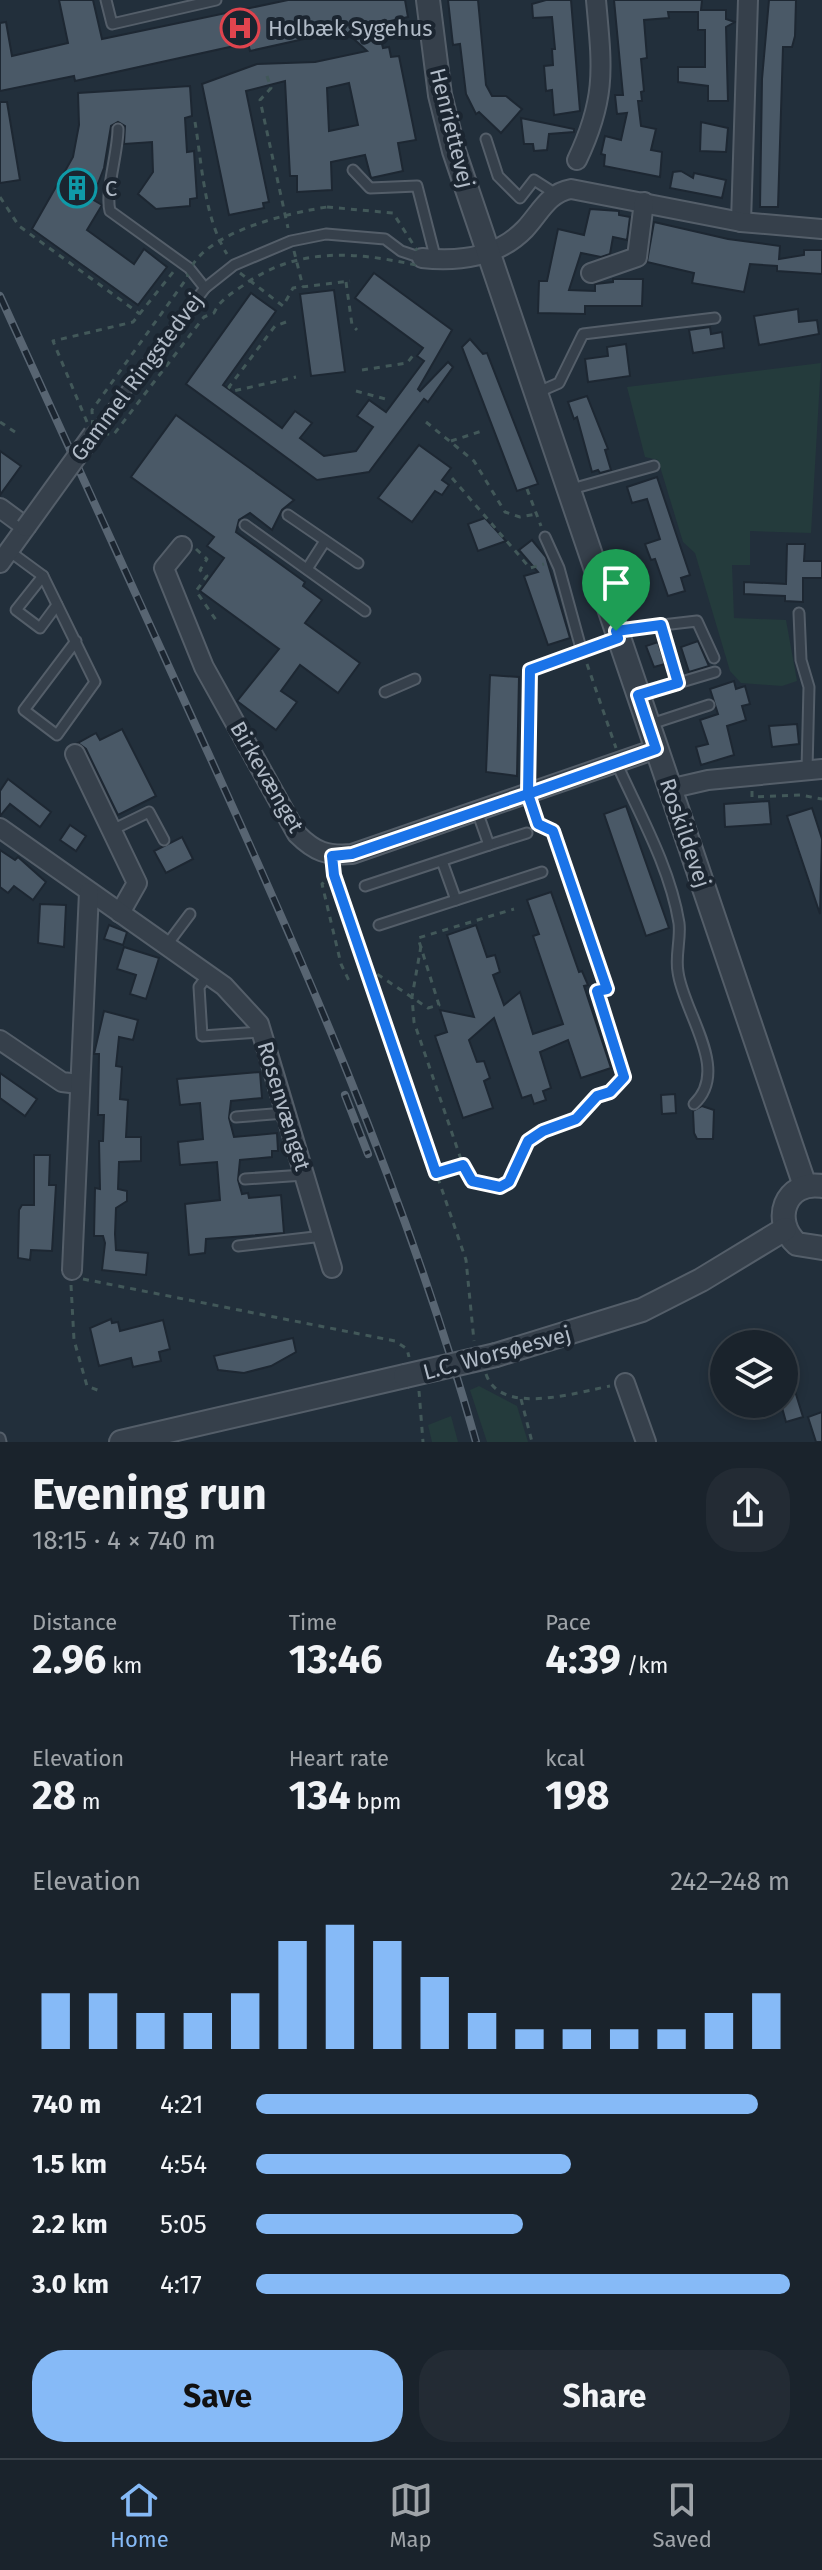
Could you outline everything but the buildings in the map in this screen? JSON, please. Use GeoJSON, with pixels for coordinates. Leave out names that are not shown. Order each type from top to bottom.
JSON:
{"type":"FeatureCollection","features":[{"type":"Feature","properties":{"kind":"street","name":"Henriettevej"},"geometry":{"type":"LineString","coordinates":[[428,0],[440,95],[487,253]]}},
{"type":"Feature","properties":{"kind":"street"},"geometry":{"type":"LineString","coordinates":[[577,160],[601,98],[602,65],[596,0]]}},
{"type":"Feature","properties":{"kind":"street"},"geometry":{"type":"LineString","coordinates":[[741,222],[748,0]]}},
{"type":"Feature","properties":{"kind":"street"},"geometry":{"type":"LineString","coordinates":[[429,259],[455,261],[487,253],[514,238],[556,194],[579,189],[741,222],[822,229]]}},
{"type":"Feature","properties":{"kind":"street"},"geometry":{"type":"LineString","coordinates":[[591,273],[637,257],[644,202]]}},
{"type":"Feature","properties":{"kind":"street","name":"Roskildevej"},"geometry":{"type":"LineString","coordinates":[[487,253],[669,789],[813,1186]]}},
{"type":"Feature","properties":{"kind":"street","name":"Gammel Ringstedvej"},"geometry":{"type":"LineString","coordinates":[[4,557],[93,430]]}},
{"type":"Feature","properties":{"kind":"street"},"geometry":{"type":"LineString","coordinates":[[0,508],[26,527]]}},
{"type":"Feature","properties":{"kind":"street","name":"Birkevænget"},"geometry":{"type":"LineString","coordinates":[[182,546],[164,568],[204,667],[297,834],[314,850],[332,856]]}},
{"type":"Feature","properties":{"kind":"street"},"geometry":{"type":"LineString","coordinates":[[332,856],[352,854],[656,749]]}},
{"type":"Feature","properties":{"kind":"street"},"geometry":{"type":"LineString","coordinates":[[75,754],[137,883],[120,913]]}},
{"type":"Feature","properties":{"kind":"street"},"geometry":{"type":"LineString","coordinates":[[669,789],[751,776],[818,774]]}},
{"type":"Feature","properties":{"kind":"street","name":"Rosenvænget"},"geometry":{"type":"LineString","coordinates":[[0,828],[242,1002],[261,1032],[332,1268]]}},
{"type":"Feature","properties":{"kind":"street"},"geometry":{"type":"LineString","coordinates":[[72,1270],[89,892]]}},
{"type":"Feature","properties":{"kind":"street"},"geometry":{"type":"LineString","coordinates":[[0,1040],[62,1082],[79,1084]]}},
{"type":"Feature","properties":{"kind":"street"},"geometry":{"type":"LineString","coordinates":[[813,1186],[788,1199],[782,1219],[785,1229],[797,1244],[822,1248]]}},
{"type":"Feature","properties":{"kind":"street","name":"L.C. Worsøesvej"},"geometry":{"type":"LineString","coordinates":[[121,1442],[192,1434],[411,1373],[490,1362],[642,1310],[701,1280],[785,1229]]}},
{"type":"Feature","properties":{"kind":"street"},"geometry":{"type":"LineString","coordinates":[[625,1383],[646,1442]]}},
{"type":"Feature","properties":{"kind":"lane"},"geometry":{"type":"LineString","coordinates":[[106,0],[112,24],[216,0]]}},
{"type":"Feature","properties":{"kind":"lane","name":"Gammel Ringstedvej"},"geometry":{"type":"LineString","coordinates":[[93,430],[205,288],[181,262],[110,211],[108,197],[118,157],[118,129]]}},
{"type":"Feature","properties":{"kind":"lane"},"geometry":{"type":"LineString","coordinates":[[486,139],[498,176],[520,198],[534,180],[556,194]]}},
{"type":"Feature","properties":{"kind":"lane"},"geometry":{"type":"LineString","coordinates":[[205,288],[234,265],[291,241],[326,234],[356,234],[385,239],[401,251],[429,259],[417,186],[370,188],[353,170]]}},
{"type":"Feature","properties":{"kind":"lane"},"geometry":{"type":"LineString","coordinates":[[536,393],[559,383],[583,334],[715,318]]}},
{"type":"Feature","properties":{"kind":"lane"},"geometry":{"type":"LineString","coordinates":[[568,490],[654,466]]}},
{"type":"Feature","properties":{"kind":"lane"},"geometry":{"type":"LineString","coordinates":[[288,515],[358,563]]}},
{"type":"Feature","properties":{"kind":"lane"},"geometry":{"type":"LineString","coordinates":[[245,525],[365,611]]}},
{"type":"Feature","properties":{"kind":"lane"},"geometry":{"type":"LineString","coordinates":[[545,537],[582,641],[582,652],[530,670],[528,794],[538,824],[553,831],[607,989]]}},
{"type":"Feature","properties":{"kind":"lane"},"geometry":{"type":"LineString","coordinates":[[307,569],[325,541]]}},
{"type":"Feature","properties":{"kind":"lane"},"geometry":{"type":"LineString","coordinates":[[4,557],[43,576],[76,641],[95,682],[57,735],[24,710],[76,641]]}},
{"type":"Feature","properties":{"kind":"lane"},"geometry":{"type":"LineString","coordinates":[[43,576],[16,610],[40,628],[57,605]]}},
{"type":"Feature","properties":{"kind":"lane"},"geometry":{"type":"LineString","coordinates":[[799,613],[801,660],[809,687],[818,774]]}},
{"type":"Feature","properties":{"kind":"lane"},"geometry":{"type":"LineString","coordinates":[[616,631],[697,621],[714,658]]}},
{"type":"Feature","properties":{"kind":"lane"},"geometry":{"type":"LineString","coordinates":[[661,625],[678,683]]}},
{"type":"Feature","properties":{"kind":"lane"},"geometry":{"type":"LineString","coordinates":[[638,695],[715,672]]}},
{"type":"Feature","properties":{"kind":"lane"},"geometry":{"type":"LineString","coordinates":[[385,692],[415,679]]}},
{"type":"Feature","properties":{"kind":"lane"},"geometry":{"type":"LineString","coordinates":[[648,725],[709,705]]}},
{"type":"Feature","properties":{"kind":"lane"},"geometry":{"type":"LineString","coordinates":[[618,761],[656,850],[679,924],[678,972],[710,1073],[703,1095],[694,1104]]}},
{"type":"Feature","properties":{"kind":"lane"},"geometry":{"type":"LineString","coordinates":[[477,811],[489,845]]}},
{"type":"Feature","properties":{"kind":"lane"},"geometry":{"type":"LineString","coordinates":[[112,830],[149,812],[164,840]]}},
{"type":"Feature","properties":{"kind":"lane"},"geometry":{"type":"LineString","coordinates":[[365,886],[527,833]]}},
{"type":"Feature","properties":{"kind":"lane"},"geometry":{"type":"LineString","coordinates":[[442,861],[456,900]]}},
{"type":"Feature","properties":{"kind":"lane"},"geometry":{"type":"LineString","coordinates":[[379,925],[542,872]]}},
{"type":"Feature","properties":{"kind":"lane"},"geometry":{"type":"LineString","coordinates":[[166,946],[190,914]]}},
{"type":"Feature","properties":{"kind":"lane"},"geometry":{"type":"LineString","coordinates":[[208,975],[199,987],[202,1036],[261,1032]]}},
{"type":"Feature","properties":{"kind":"lane"},"geometry":{"type":"LineString","coordinates":[[236,1117],[285,1113]]}},
{"type":"Feature","properties":{"kind":"lane"},"geometry":{"type":"LineString","coordinates":[[245,1179],[304,1175]]}},
{"type":"Feature","properties":{"kind":"lane"},"geometry":{"type":"LineString","coordinates":[[238,1246],[323,1236]]}},
{"type":"Feature","properties":{"kind":"path"},"geometry":{"type":"LineString","coordinates":[[267,76],[271,88],[260,100],[303,287]]}},
{"type":"Feature","properties":{"kind":"path"},"geometry":{"type":"LineString","coordinates":[[195,122],[220,242]]}},
{"type":"Feature","properties":{"kind":"path"},"geometry":{"type":"LineString","coordinates":[[0,197],[19,226],[140,314]]}},
{"type":"Feature","properties":{"kind":"path"},"geometry":{"type":"LineString","coordinates":[[181,262],[133,322],[53,341],[76,401],[93,430],[114,434],[204,317],[214,313],[218,304],[266,270],[296,259],[355,254],[420,266],[429,259]]}},
{"type":"Feature","properties":{"kind":"path"},"geometry":{"type":"LineString","coordinates":[[234,265],[248,282],[283,306],[293,288],[348,282],[352,325],[357,330]]}},
{"type":"Feature","properties":{"kind":"path"},"geometry":{"type":"LineString","coordinates":[[286,322],[275,326],[229,387],[233,391],[296,377]]}},
{"type":"Feature","properties":{"kind":"path"},"geometry":{"type":"LineString","coordinates":[[362,370],[407,363],[415,353]]}},
{"type":"Feature","properties":{"kind":"path"},"geometry":{"type":"LineString","coordinates":[[356,391],[389,400]]}},
{"type":"Feature","properties":{"kind":"path"},"geometry":{"type":"LineString","coordinates":[[0,422],[15,432]]}},
{"type":"Feature","properties":{"kind":"path"},"geometry":{"type":"LineString","coordinates":[[426,422],[474,461],[505,512],[520,517],[537,514]]}},
{"type":"Feature","properties":{"kind":"path"},"geometry":{"type":"LineString","coordinates":[[451,441],[485,430]]}},
{"type":"Feature","properties":{"kind":"path"},"geometry":{"type":"LineString","coordinates":[[452,478],[530,568],[556,561]]}},
{"type":"Feature","properties":{"kind":"path"},"geometry":{"type":"LineString","coordinates":[[527,489],[545,537]]}},
{"type":"Feature","properties":{"kind":"path"},"geometry":{"type":"LineString","coordinates":[[182,546],[194,548],[207,559],[200,570],[207,576],[196,591],[216,620]]}},
{"type":"Feature","properties":{"kind":"path"},"geometry":{"type":"LineString","coordinates":[[582,652],[618,761]]}},
{"type":"Feature","properties":{"kind":"path"},"geometry":{"type":"LineString","coordinates":[[751,776],[752,797],[800,795],[822,799]]}},
{"type":"Feature","properties":{"kind":"path"},"geometry":{"type":"LineString","coordinates":[[332,856],[334,875],[366,973],[466,1260],[471,1292],[471,1329],[475,1343]]}},
{"type":"Feature","properties":{"kind":"path"},"geometry":{"type":"LineString","coordinates":[[334,875],[322,884],[341,964],[351,985]]}},
{"type":"Feature","properties":{"kind":"path"},"geometry":{"type":"LineString","coordinates":[[366,973],[374,972],[428,1008],[439,1005],[418,938],[514,909]]}},
{"type":"Feature","properties":{"kind":"path"},"geometry":{"type":"LineString","coordinates":[[421,946],[412,997],[414,1022],[463,1165],[472,1181],[500,1187],[509,1182],[528,1141],[543,1131],[576,1119],[597,1096],[619,1085],[624,1077],[622,1068],[597,991],[607,989]]}},
{"type":"Feature","properties":{"kind":"path"},"geometry":{"type":"LineString","coordinates":[[436,1173],[463,1165]]}},
{"type":"Feature","properties":{"kind":"path"},"geometry":{"type":"LineString","coordinates":[[100,1391],[87,1386],[74,1340],[72,1277],[395,1341],[407,1349],[411,1373],[420,1395],[419,1424],[423,1442]]}},
{"type":"Feature","properties":{"kind":"path"},"geometry":{"type":"LineString","coordinates":[[490,1362],[488,1383],[508,1397],[531,1400],[625,1383]]}},
{"type":"Feature","properties":{"kind":"path"},"geometry":{"type":"LineString","coordinates":[[521,1399],[532,1442]]}},
{"type":"Feature","properties":{"kind":"green space"},"geometry":{"type":"Polygon","coordinates":[[[821,363],[811,533],[750,531],[750,565],[732,565],[734,618],[786,620],[797,681],[782,686],[741,683],[730,671],[695,553],[683,542],[658,460],[645,457],[627,387],[821,363]]]}},
{"type":"Feature","properties":{"kind":"green space"},"geometry":{"type":"Polygon","coordinates":[[[479,1386],[517,1406],[528,1442],[487,1442],[470,1390],[479,1386]]]}},
{"type":"Feature","properties":{"kind":"green space"},"geometry":{"type":"Polygon","coordinates":[[[451,1416],[458,1442],[432,1442],[428,1425],[451,1416]]]}},
{"type":"Feature","properties":{"kind":"railway"},"geometry":{"type":"LineString","coordinates":[[0,296],[230,800],[347,1071],[417,1255],[476,1442]]}},
{"type":"Feature","properties":{"kind":"railway"},"geometry":{"type":"LineString","coordinates":[[345,1095],[368,1154]]}},
{"type":"Feature","properties":{"kind":"place","name":"Holbæk Sygehus"},"geometry":{"type":"Point","coordinates":[240,28]}},
{"type":"Feature","properties":{"kind":"place","name":"C"},"geometry":{"type":"Point","coordinates":[77,188]}},
{"type":"Feature","properties":{"kind":"route"},"geometry":{"type":"LineString","coordinates":[[616,631],[618,638],[530,670],[528,794],[352,854],[332,856],[334,875],[366,973],[436,1173],[463,1165],[472,1181],[500,1187],[509,1182],[516,1171],[528,1141],[543,1131],[576,1119],[597,1096],[610,1092],[624,1077],[597,991],[607,989],[553,831],[538,824],[528,794],[656,749],[638,695],[678,683],[661,625],[616,631]]}}]}
